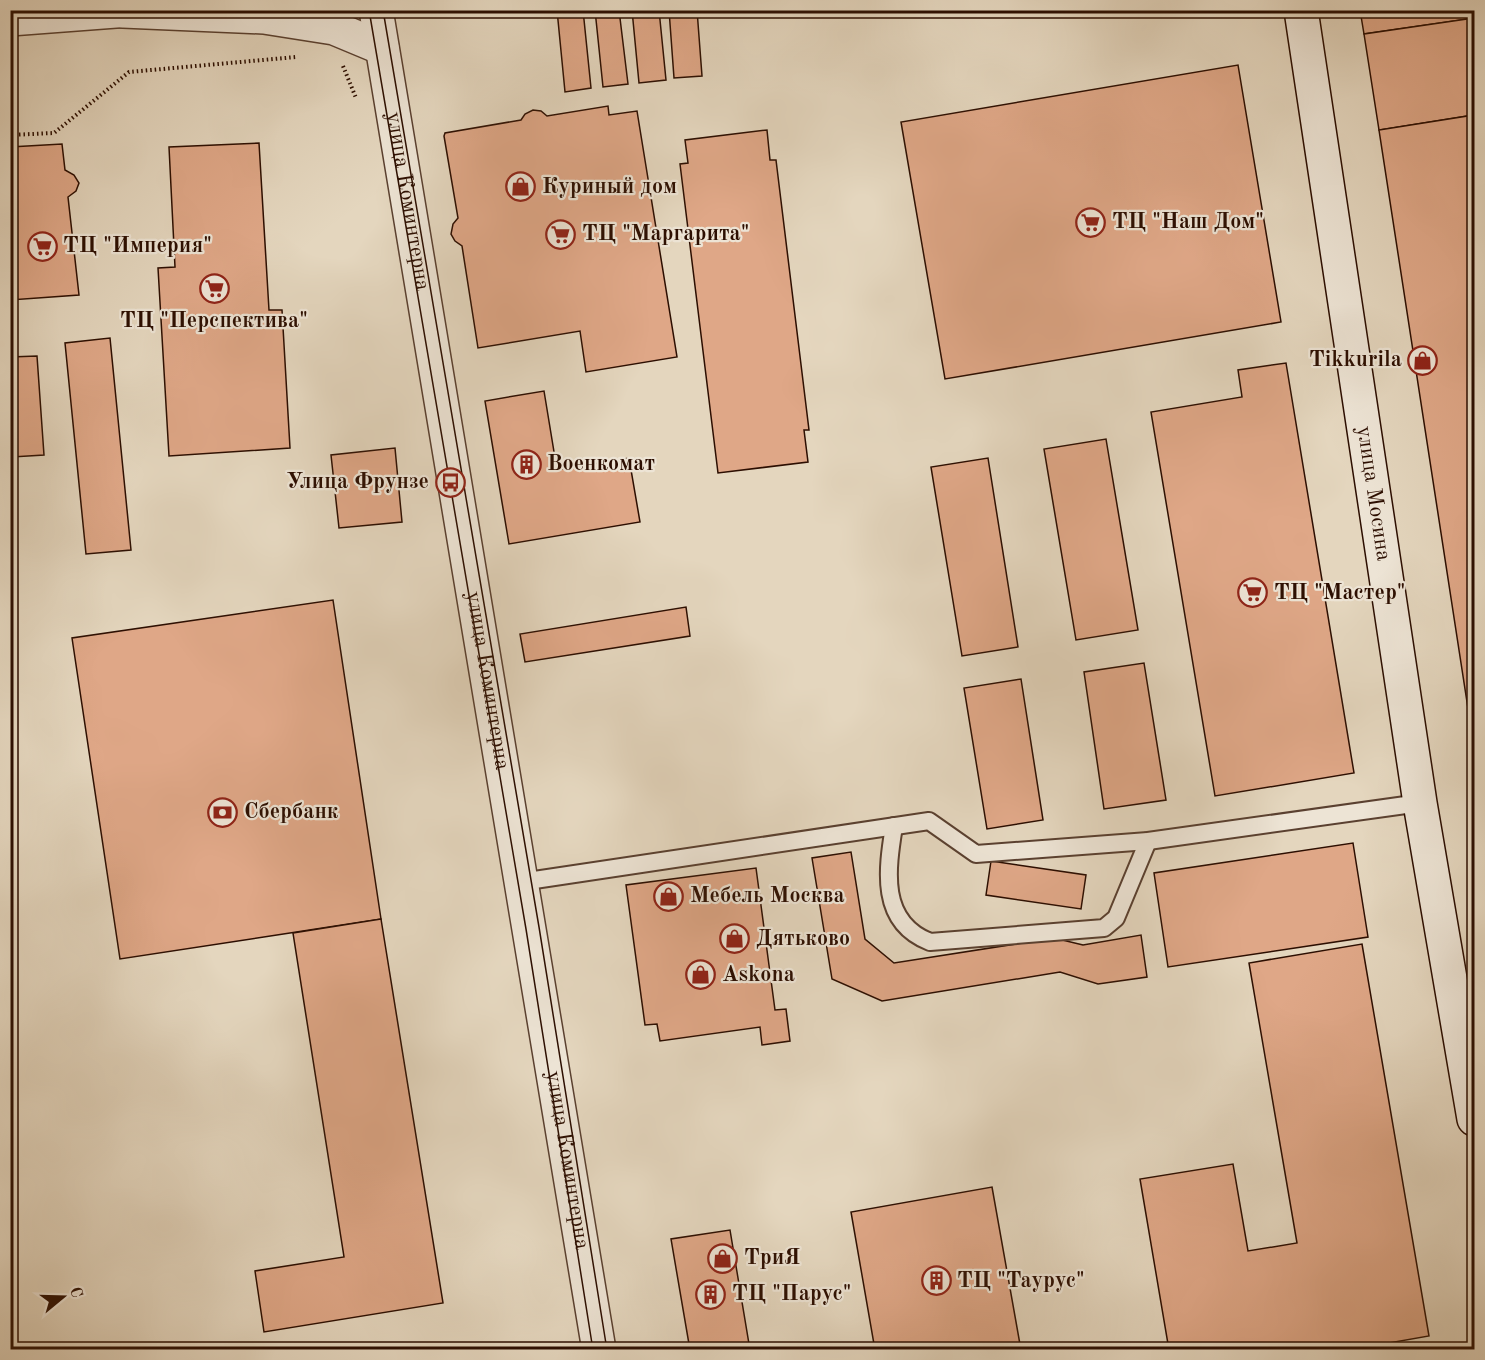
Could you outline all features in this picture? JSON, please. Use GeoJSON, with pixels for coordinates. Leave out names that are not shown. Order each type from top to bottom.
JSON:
{"type":"FeatureCollection","features":[{"type":"Feature","properties":{"kind":"street"},"geometry":{"type":"LineString","coordinates":[[10,19],[129,10]]}},
{"type":"Feature","properties":{"kind":"street","name":"улица Коминтерна"},"geometry":{"type":"LineString","coordinates":[[376,10],[599,1350]]}},
{"type":"Feature","properties":{"kind":"street","name":"улица Мосина"},"geometry":{"type":"LineString","coordinates":[[1301,10],[1420,803],[1474,1119]]}},
{"type":"Feature","properties":{"kind":"street"},"geometry":{"type":"LineString","coordinates":[[123,11],[264,17],[334,28],[382,48]]}},
{"type":"Feature","properties":{"kind":"lane"},"geometry":{"type":"LineString","coordinates":[[521,882],[930,821],[976,854],[1148,841],[1420,803]]}},
{"type":"Feature","properties":{"kind":"lane"},"geometry":{"type":"LineString","coordinates":[[894,826],[888,874],[890,896],[896,914],[907,927],[916,937],[930,942],[1104,928],[1116,918],[1148,841]]}},
{"type":"Feature","properties":{"kind":"path"},"geometry":{"type":"LineString","coordinates":[[10,135],[54,133],[129,72],[303,56]]}},
{"type":"Feature","properties":{"kind":"path"},"geometry":{"type":"LineString","coordinates":[[342,63],[357,102]]}},
{"type":"Feature","properties":{"kind":"building"},"geometry":{"type":"Polygon","coordinates":[[[430,10],[474,10],[431,16],[430,10]]]}},
{"type":"Feature","properties":{"kind":"building"},"geometry":{"type":"Polygon","coordinates":[[[557,10],[583,10],[591,88],[565,92],[557,10]]]}},
{"type":"Feature","properties":{"kind":"building"},"geometry":{"type":"Polygon","coordinates":[[[595,10],[619,10],[628,84],[603,87],[595,10]]]}},
{"type":"Feature","properties":{"kind":"building"},"geometry":{"type":"Polygon","coordinates":[[[632,10],[659,10],[666,80],[639,83],[632,10]]]}},
{"type":"Feature","properties":{"kind":"building"},"geometry":{"type":"Polygon","coordinates":[[[669,10],[697,10],[702,76],[674,78],[669,10]]]}},
{"type":"Feature","properties":{"kind":"building"},"geometry":{"type":"Polygon","coordinates":[[[1360,10],[1474,10],[1474,18],[1364,34],[1360,10]]]}},
{"type":"Feature","properties":{"kind":"building"},"geometry":{"type":"Polygon","coordinates":[[[1474,18],[1474,115],[1379,130],[1364,34],[1474,18]]]}},
{"type":"Feature","properties":{"kind":"building","name":"ТЦ \"Наш Дом\""},"geometry":{"type":"Polygon","coordinates":[[[1238,65],[1281,322],[945,379],[901,122],[1238,65]]]}},
{"type":"Feature","properties":{"kind":"building"},"geometry":{"type":"Polygon","coordinates":[[[608,106],[609,115],[637,111],[677,357],[586,372],[580,331],[478,348],[462,246],[451,234],[453,224],[458,218],[445,133],[521,120],[525,114],[533,110],[541,111],[547,116],[608,106]]]}},
{"type":"Feature","properties":{"kind":"building"},"geometry":{"type":"Polygon","coordinates":[[[1474,115],[1474,741],[1473,741],[1379,130],[1474,115]]]}},
{"type":"Feature","properties":{"kind":"building"},"geometry":{"type":"Polygon","coordinates":[[[767,130],[770,160],[776,160],[809,430],[804,430],[808,462],[718,473],[680,164],[688,163],[685,140],[767,130]]]}},
{"type":"Feature","properties":{"kind":"building","name":"ТЦ \"Перспектива\""},"geometry":{"type":"Polygon","coordinates":[[[259,143],[269,310],[282,310],[290,448],[169,456],[158,268],[175,267],[169,147],[259,143]]]}},
{"type":"Feature","properties":{"kind":"building","name":"ТЦ \"Империя\""},"geometry":{"type":"Polygon","coordinates":[[[62,144],[65,170],[74,175],[79,183],[76,191],[68,197],[79,295],[10,300],[10,147],[62,144]]]}},
{"type":"Feature","properties":{"kind":"building"},"geometry":{"type":"Polygon","coordinates":[[[110,338],[131,550],[86,554],[65,343],[110,338]]]}},
{"type":"Feature","properties":{"kind":"building"},"geometry":{"type":"Polygon","coordinates":[[[37,356],[44,455],[12,457],[10,357],[37,356]]]}},
{"type":"Feature","properties":{"kind":"building","name":"ТЦ \"Мастер\""},"geometry":{"type":"Polygon","coordinates":[[[1286,363],[1354,773],[1215,796],[1151,412],[1242,397],[1238,370],[1286,363]]]}},
{"type":"Feature","properties":{"kind":"building","name":"Военкомат"},"geometry":{"type":"Polygon","coordinates":[[[544,391],[557,470],[629,458],[640,522],[509,544],[485,401],[544,391]]]}},
{"type":"Feature","properties":{"kind":"building"},"geometry":{"type":"Polygon","coordinates":[[[1106,439],[1138,630],[1076,640],[1044,449],[1106,439]]]}},
{"type":"Feature","properties":{"kind":"building"},"geometry":{"type":"Polygon","coordinates":[[[395,448],[402,522],[339,528],[331,455],[395,448]]]}},
{"type":"Feature","properties":{"kind":"building"},"geometry":{"type":"Polygon","coordinates":[[[988,458],[1018,647],[962,656],[931,467],[988,458]]]}},
{"type":"Feature","properties":{"kind":"building"},"geometry":{"type":"Polygon","coordinates":[[[333,600],[381,919],[120,959],[72,638],[333,600]]]}},
{"type":"Feature","properties":{"kind":"building"},"geometry":{"type":"Polygon","coordinates":[[[686,607],[690,636],[525,662],[520,634],[686,607]]]}},
{"type":"Feature","properties":{"kind":"building"},"geometry":{"type":"Polygon","coordinates":[[[1144,663],[1166,800],[1104,809],[1084,672],[1144,663]]]}},
{"type":"Feature","properties":{"kind":"building"},"geometry":{"type":"Polygon","coordinates":[[[1021,679],[1043,820],[987,829],[964,688],[1021,679]]]}},
{"type":"Feature","properties":{"kind":"building"},"geometry":{"type":"Polygon","coordinates":[[[1353,843],[1368,937],[1168,967],[1154,873],[1353,843]]]}},
{"type":"Feature","properties":{"kind":"building"},"geometry":{"type":"Polygon","coordinates":[[[851,852],[865,939],[894,963],[1054,938],[1083,945],[1141,935],[1147,977],[1098,984],[1060,972],[882,1001],[832,979],[812,858],[851,852]]]}},
{"type":"Feature","properties":{"kind":"building"},"geometry":{"type":"Polygon","coordinates":[[[991,861],[1086,875],[1081,909],[986,895],[991,861]]]}},
{"type":"Feature","properties":{"kind":"building"},"geometry":{"type":"Polygon","coordinates":[[[756,868],[775,1010],[786,1009],[790,1041],[762,1045],[760,1027],[660,1041],[657,1024],[645,1025],[626,885],[756,868]]]}},
{"type":"Feature","properties":{"kind":"building"},"geometry":{"type":"Polygon","coordinates":[[[381,919],[443,1303],[264,1332],[255,1271],[344,1257],[293,933],[381,919]]]}},
{"type":"Feature","properties":{"kind":"building"},"geometry":{"type":"Polygon","coordinates":[[[1362,944],[1429,1336],[1349,1350],[1169,1350],[1140,1179],[1233,1164],[1248,1251],[1297,1243],[1249,963],[1362,944]]]}},
{"type":"Feature","properties":{"kind":"building","name":"ТЦ \"Таурус\""},"geometry":{"type":"Polygon","coordinates":[[[992,1187],[1021,1350],[875,1350],[851,1212],[992,1187]]]}},
{"type":"Feature","properties":{"kind":"building","name":"ТЦ \"Парус\""},"geometry":{"type":"Polygon","coordinates":[[[730,1230],[750,1350],[690,1350],[671,1239],[730,1230]]]}},
{"type":"Feature","properties":{"kind":"tram line"},"geometry":{"type":"LineString","coordinates":[[369,10],[526,929],[593,1350]]}},
{"type":"Feature","properties":{"kind":"tram line"},"geometry":{"type":"LineString","coordinates":[[383,10],[539,927],[607,1350]]}},
{"type":"Feature","properties":{"kind":"place","name":"Куриный дом"},"geometry":{"type":"Point","coordinates":[521,187]}},
{"type":"Feature","properties":{"kind":"place","name":"ТЦ \"Наш Дом\""},"geometry":{"type":"Point","coordinates":[1091,222]}},
{"type":"Feature","properties":{"kind":"place","name":"ТЦ \"Маргарита\""},"geometry":{"type":"Point","coordinates":[561,234]}},
{"type":"Feature","properties":{"kind":"place","name":"ТЦ \"Империя\""},"geometry":{"type":"Point","coordinates":[42,246]}},
{"type":"Feature","properties":{"kind":"place","name":"ТЦ \"Перспектива\""},"geometry":{"type":"Point","coordinates":[214,289]}},
{"type":"Feature","properties":{"kind":"place","name":"Tikkurila"},"geometry":{"type":"Point","coordinates":[1423,360]}},
{"type":"Feature","properties":{"kind":"place","name":"Военкомат"},"geometry":{"type":"Point","coordinates":[526,464]}},
{"type":"Feature","properties":{"kind":"place","name":"Улица Фрунзе"},"geometry":{"type":"Point","coordinates":[450,482]}},
{"type":"Feature","properties":{"kind":"place","name":"ТЦ \"Мастер\""},"geometry":{"type":"Point","coordinates":[1253,593]}},
{"type":"Feature","properties":{"kind":"place","name":"Сбербанк"},"geometry":{"type":"Point","coordinates":[223,812]}},
{"type":"Feature","properties":{"kind":"place","name":"Мебель Москва"},"geometry":{"type":"Point","coordinates":[669,896]}},
{"type":"Feature","properties":{"kind":"place","name":"Дятьково"},"geometry":{"type":"Point","coordinates":[735,939]}},
{"type":"Feature","properties":{"kind":"place","name":"Askona"},"geometry":{"type":"Point","coordinates":[701,975]}},
{"type":"Feature","properties":{"kind":"place","name":"ТриЯ"},"geometry":{"type":"Point","coordinates":[723,1258]}},
{"type":"Feature","properties":{"kind":"place","name":"ТЦ \"Таурус\""},"geometry":{"type":"Point","coordinates":[936,1281]}},
{"type":"Feature","properties":{"kind":"place","name":"ТЦ \"Парус\""},"geometry":{"type":"Point","coordinates":[711,1294]}}]}
